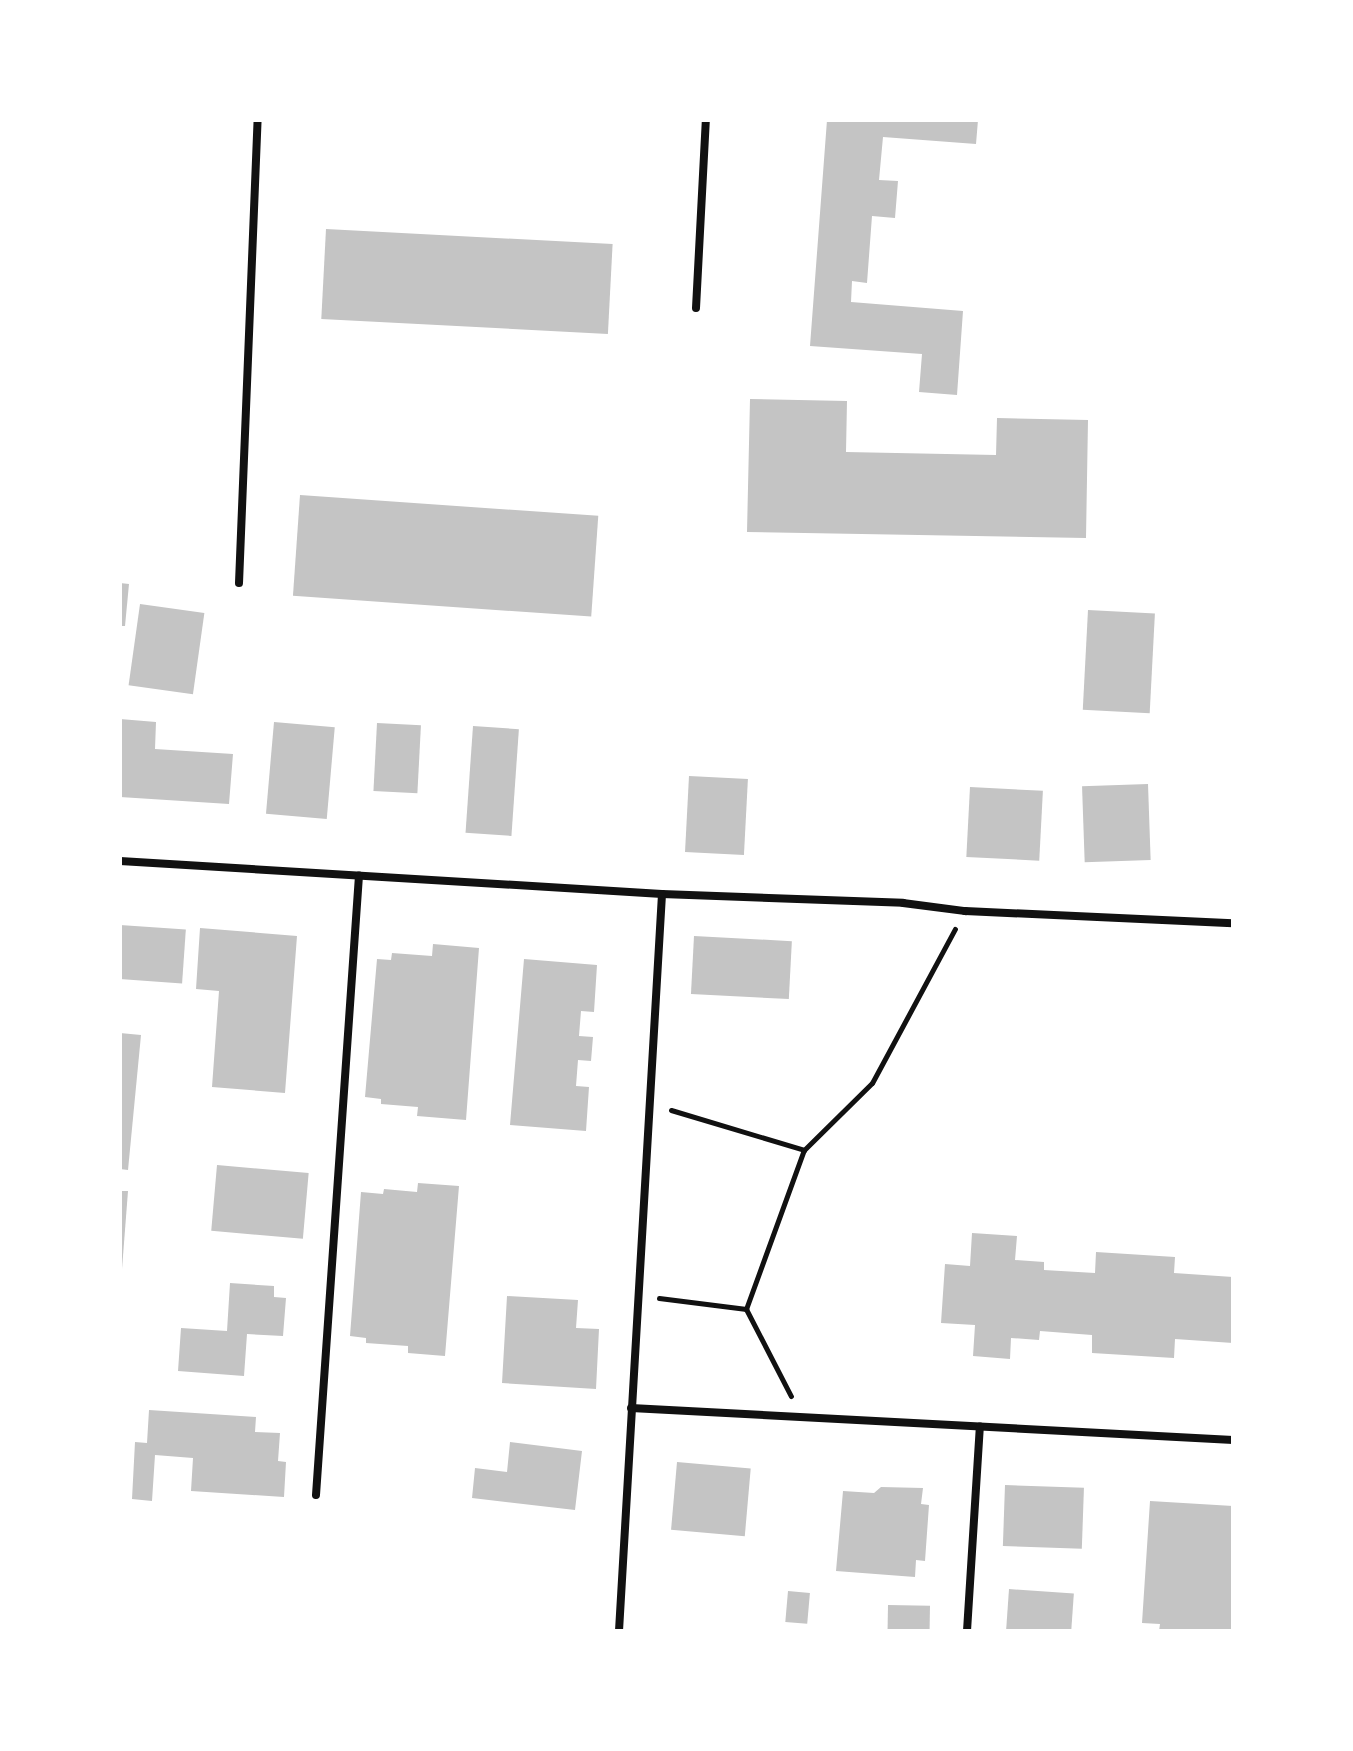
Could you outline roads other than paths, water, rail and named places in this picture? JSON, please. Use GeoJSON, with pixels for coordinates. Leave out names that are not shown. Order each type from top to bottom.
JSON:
{"type":"FeatureCollection","features":[{"type":"Feature","properties":{"kind":"street"},"geometry":{"type":"LineString","coordinates":[[239,583],[258,120]]}},
{"type":"Feature","properties":{"kind":"street"},"geometry":{"type":"LineString","coordinates":[[696,308],[706,120]]}},
{"type":"Feature","properties":{"kind":"street"},"geometry":{"type":"LineString","coordinates":[[120,861],[662,894],[903,903],[965,911],[1233,923]]}},
{"type":"Feature","properties":{"kind":"street"},"geometry":{"type":"LineString","coordinates":[[316,1495],[359,875]]}},
{"type":"Feature","properties":{"kind":"street"},"geometry":{"type":"LineString","coordinates":[[619,1631],[662,894]]}},
{"type":"Feature","properties":{"kind":"street"},"geometry":{"type":"LineString","coordinates":[[631,1408],[1233,1440]]}},
{"type":"Feature","properties":{"kind":"street"},"geometry":{"type":"LineString","coordinates":[[967,1631],[980,1426]]}}]}
